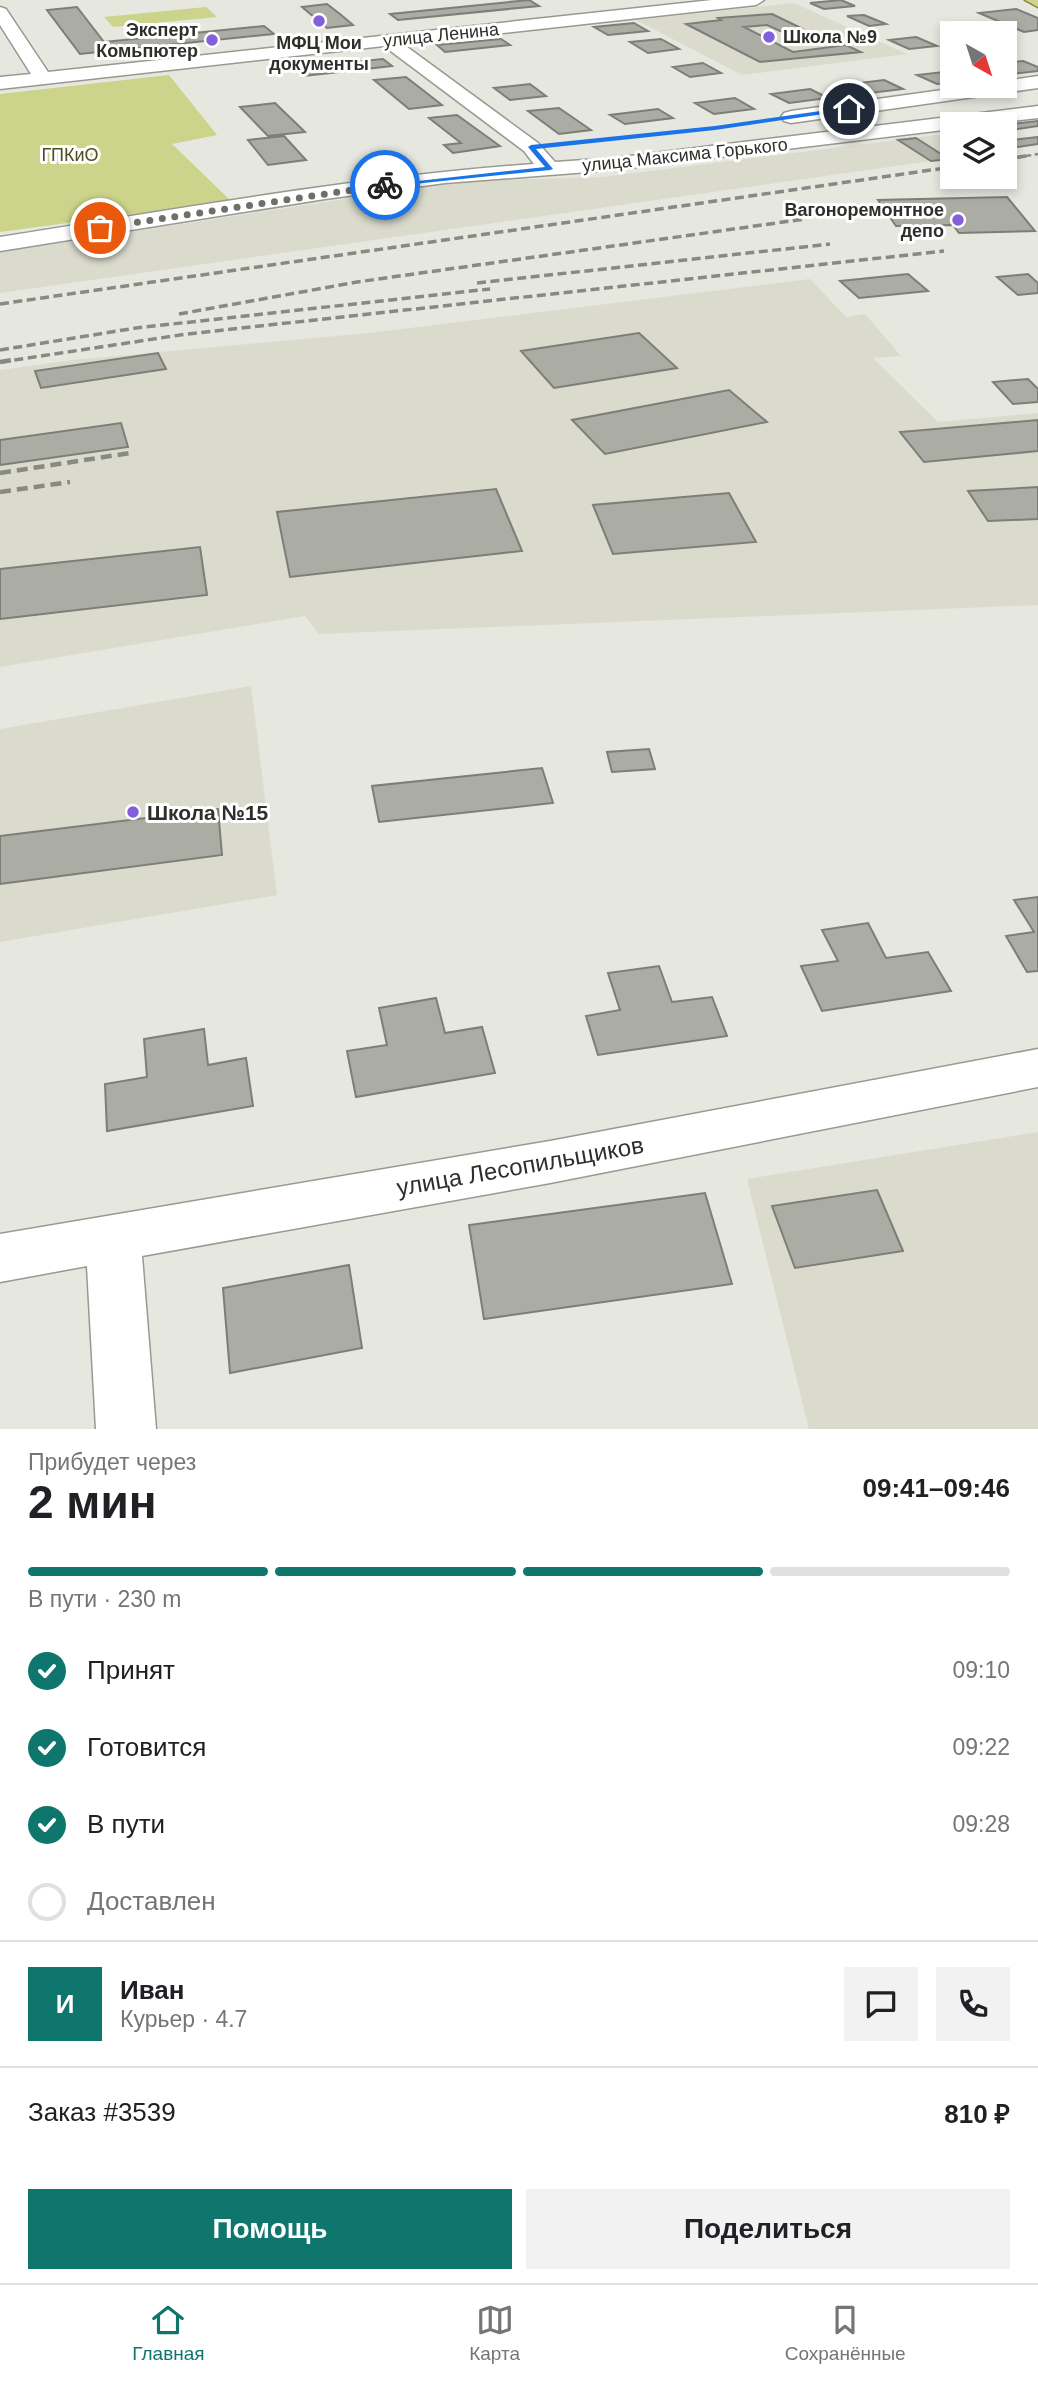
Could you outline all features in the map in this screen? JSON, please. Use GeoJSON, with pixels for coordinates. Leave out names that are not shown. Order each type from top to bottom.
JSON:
{"type":"FeatureCollection","features":[{"type":"Feature","properties":{"kind":"main road"},"geometry":{"type":"LineString","coordinates":[[1033,0],[1038,2]]}},
{"type":"Feature","properties":{"kind":"street","name":"улица Ленина"},"geometry":{"type":"LineString","coordinates":[[0,83],[757,0]]}},
{"type":"Feature","properties":{"kind":"street"},"geometry":{"type":"LineString","coordinates":[[0,12],[43,78]]}},
{"type":"Feature","properties":{"kind":"street"},"geometry":{"type":"LineString","coordinates":[[387,40],[531,147],[550,169]]}},
{"type":"Feature","properties":{"kind":"street","name":"улица Максима Горького"},"geometry":{"type":"LineString","coordinates":[[768,120],[1038,82]]}},
{"type":"Feature","properties":{"kind":"street","name":"улица Максима Горького"},"geometry":{"type":"LineString","coordinates":[[0,244],[325,192],[445,177],[680,156],[1038,112]]}},
{"type":"Feature","properties":{"kind":"street","name":"улица Максима Горького"},"geometry":{"type":"LineString","coordinates":[[531,147],[557,145]]}},
{"type":"Feature","properties":{"kind":"street","name":"улица Лесопильщиков"},"geometry":{"type":"LineString","coordinates":[[0,1258],[550,1162],[1038,1068]]}},
{"type":"Feature","properties":{"kind":"street"},"geometry":{"type":"LineString","coordinates":[[113,1239],[126,1429]]}},
{"type":"Feature","properties":{"kind":"shaded area","name":"Школа №9"},"geometry":{"type":"Polygon","coordinates":[[[794,3],[907,54],[742,75],[636,20],[794,3]]]}},
{"type":"Feature","properties":{"kind":"shaded area"},"geometry":{"type":"Polygon","coordinates":[[[940,135],[940,160],[0,293],[0,252],[462,181],[603,177],[940,135]]]}},
{"type":"Feature","properties":{"kind":"shaded area"},"geometry":{"type":"Polygon","coordinates":[[[810,279],[846,317],[865,314],[901,356],[873,358],[938,422],[1038,413],[1038,605],[319,634],[305,616],[0,667],[0,370],[73,360],[369,333],[810,279]]]}},
{"type":"Feature","properties":{"kind":"shaded area","name":"Школа №15"},"geometry":{"type":"Polygon","coordinates":[[[251,686],[277,895],[0,942],[0,729],[251,686]]]}},
{"type":"Feature","properties":{"kind":"shaded area"},"geometry":{"type":"Polygon","coordinates":[[[1038,1132],[1038,1429],[809,1429],[747,1179],[1038,1132]]]}},
{"type":"Feature","properties":{"kind":"green space"},"geometry":{"type":"Polygon","coordinates":[[[206,7],[217,17],[113,27],[104,17],[206,7]]]}},
{"type":"Feature","properties":{"kind":"green space","name":"ГПКиО"},"geometry":{"type":"Polygon","coordinates":[[[169,75],[217,135],[172,144],[231,201],[0,232],[0,94],[169,75]]]}},
{"type":"Feature","properties":{"kind":"building"},"geometry":{"type":"Polygon","coordinates":[[[529,0],[539,6],[398,20],[390,14],[529,0]]]}},
{"type":"Feature","properties":{"kind":"building"},"geometry":{"type":"Polygon","coordinates":[[[841,0],[855,6],[824,9],[810,3],[841,0]]]}},
{"type":"Feature","properties":{"kind":"building"},"geometry":{"type":"Polygon","coordinates":[[[327,4],[353,25],[327,28],[302,7],[327,4]]]}},
{"type":"Feature","properties":{"kind":"building"},"geometry":{"type":"Polygon","coordinates":[[[77,7],[104,42],[264,26],[274,34],[80,54],[47,10],[77,7]]]}},
{"type":"Feature","properties":{"kind":"building"},"geometry":{"type":"Polygon","coordinates":[[[1016,9],[1038,18],[1038,30],[1024,32],[1017,29],[1017,21],[998,21],[979,13],[1016,9]]]}},
{"type":"Feature","properties":{"kind":"building"},"geometry":{"type":"Polygon","coordinates":[[[772,14],[801,28],[780,31],[767,25],[744,27],[793,52],[846,45],[861,52],[760,62],[686,24],[721,20],[718,18],[772,14]]]}},
{"type":"Feature","properties":{"kind":"building"},"geometry":{"type":"Polygon","coordinates":[[[864,15],[886,24],[869,26],[847,16],[864,15]]]}},
{"type":"Feature","properties":{"kind":"building"},"geometry":{"type":"Polygon","coordinates":[[[634,23],[648,31],[608,35],[594,27],[634,23]]]}},
{"type":"Feature","properties":{"kind":"building"},"geometry":{"type":"Polygon","coordinates":[[[916,37],[937,46],[909,49],[889,40],[916,37]]]}},
{"type":"Feature","properties":{"kind":"building"},"geometry":{"type":"Polygon","coordinates":[[[501,39],[510,45],[445,52],[437,45],[501,39]]]}},
{"type":"Feature","properties":{"kind":"building"},"geometry":{"type":"Polygon","coordinates":[[[661,39],[679,49],[648,53],[630,42],[661,39]]]}},
{"type":"Feature","properties":{"kind":"building"},"geometry":{"type":"Polygon","coordinates":[[[383,59],[392,66],[304,76],[296,68],[383,59]]]}},
{"type":"Feature","properties":{"kind":"building"},"geometry":{"type":"Polygon","coordinates":[[[1017,62],[1038,67],[1038,71],[1017,73],[1017,62]]]}},
{"type":"Feature","properties":{"kind":"building"},"geometry":{"type":"Polygon","coordinates":[[[703,63],[721,73],[690,77],[673,67],[703,63]]]}},
{"type":"Feature","properties":{"kind":"building"},"geometry":{"type":"Polygon","coordinates":[[[940,72],[940,84],[937,84],[917,75],[940,72]]]}},
{"type":"Feature","properties":{"kind":"building"},"geometry":{"type":"Polygon","coordinates":[[[406,77],[442,105],[409,109],[374,80],[406,77]]]}},
{"type":"Feature","properties":{"kind":"building"},"geometry":{"type":"Polygon","coordinates":[[[884,80],[903,89],[862,94],[843,85],[884,80]]]}},
{"type":"Feature","properties":{"kind":"building"},"geometry":{"type":"Polygon","coordinates":[[[530,84],[546,96],[510,100],[494,88],[530,84]]]}},
{"type":"Feature","properties":{"kind":"building"},"geometry":{"type":"Polygon","coordinates":[[[810,89],[828,98],[789,103],[771,94],[810,89]]]}},
{"type":"Feature","properties":{"kind":"building"},"geometry":{"type":"Polygon","coordinates":[[[735,98],[754,109],[714,114],[695,103],[735,98]]]}},
{"type":"Feature","properties":{"kind":"building"},"geometry":{"type":"Polygon","coordinates":[[[275,103],[305,132],[268,136],[240,107],[275,103]]]}},
{"type":"Feature","properties":{"kind":"building"},"geometry":{"type":"Polygon","coordinates":[[[559,108],[591,130],[559,134],[528,111],[559,108]]]}},
{"type":"Feature","properties":{"kind":"building"},"geometry":{"type":"Polygon","coordinates":[[[658,109],[673,118],[625,124],[610,115],[658,109]]]}},
{"type":"Feature","properties":{"kind":"building"},"geometry":{"type":"Polygon","coordinates":[[[457,115],[500,146],[453,153],[444,145],[461,143],[429,118],[457,115]]]}},
{"type":"Feature","properties":{"kind":"building"},"geometry":{"type":"Polygon","coordinates":[[[1038,121],[1038,126],[1017,129],[1017,123],[1038,121]]]}},
{"type":"Feature","properties":{"kind":"building"},"geometry":{"type":"Polygon","coordinates":[[[284,136],[306,160],[268,165],[248,140],[284,136]]]}},
{"type":"Feature","properties":{"kind":"building"},"geometry":{"type":"Polygon","coordinates":[[[1038,137],[1038,144],[1017,147],[1017,139],[1038,137]]]}},
{"type":"Feature","properties":{"kind":"building"},"geometry":{"type":"Polygon","coordinates":[[[916,138],[940,153],[940,160],[931,161],[898,140],[916,138]]]}},
{"type":"Feature","properties":{"kind":"building","name":"Вагоноремонтное депо"},"geometry":{"type":"Polygon","coordinates":[[[1007,197],[1035,231],[959,233],[953,225],[896,226],[878,200],[1007,197]]]}},
{"type":"Feature","properties":{"kind":"building"},"geometry":{"type":"Polygon","coordinates":[[[908,274],[928,291],[859,298],[840,281],[908,274]]]}},
{"type":"Feature","properties":{"kind":"building"},"geometry":{"type":"Polygon","coordinates":[[[1028,274],[1038,283],[1038,293],[1018,295],[997,277],[1028,274]]]}},
{"type":"Feature","properties":{"kind":"building"},"geometry":{"type":"Polygon","coordinates":[[[639,333],[677,368],[554,388],[521,351],[639,333]]]}},
{"type":"Feature","properties":{"kind":"building"},"geometry":{"type":"Polygon","coordinates":[[[158,353],[166,369],[41,388],[35,371],[158,353]]]}},
{"type":"Feature","properties":{"kind":"building"},"geometry":{"type":"Polygon","coordinates":[[[1028,379],[1038,389],[1038,402],[1013,404],[993,382],[1028,379]]]}},
{"type":"Feature","properties":{"kind":"building"},"geometry":{"type":"Polygon","coordinates":[[[729,390],[767,422],[605,454],[572,420],[729,390]]]}},
{"type":"Feature","properties":{"kind":"building"},"geometry":{"type":"Polygon","coordinates":[[[1038,420],[1038,451],[924,462],[900,432],[1038,420]]]}},
{"type":"Feature","properties":{"kind":"building"},"geometry":{"type":"Polygon","coordinates":[[[121,423],[128,447],[0,465],[0,440],[121,423]]]}},
{"type":"Feature","properties":{"kind":"building"},"geometry":{"type":"Polygon","coordinates":[[[1038,487],[1038,519],[988,521],[968,491],[1038,487]]]}},
{"type":"Feature","properties":{"kind":"building"},"geometry":{"type":"Polygon","coordinates":[[[496,489],[522,551],[290,577],[277,512],[496,489]]]}},
{"type":"Feature","properties":{"kind":"building"},"geometry":{"type":"Polygon","coordinates":[[[729,493],[756,542],[613,554],[593,505],[729,493]]]}},
{"type":"Feature","properties":{"kind":"building"},"geometry":{"type":"Polygon","coordinates":[[[200,547],[207,595],[0,619],[0,569],[200,547]]]}},
{"type":"Feature","properties":{"kind":"building"},"geometry":{"type":"Polygon","coordinates":[[[649,749],[655,769],[612,772],[607,752],[649,749]]]}},
{"type":"Feature","properties":{"kind":"building"},"geometry":{"type":"Polygon","coordinates":[[[542,768],[553,803],[379,822],[372,786],[542,768]]]}},
{"type":"Feature","properties":{"kind":"building"},"geometry":{"type":"Polygon","coordinates":[[[218,809],[222,855],[0,884],[0,836],[218,809]]]}},
{"type":"Feature","properties":{"kind":"building"},"geometry":{"type":"Polygon","coordinates":[[[1038,897],[1038,971],[1027,972],[1006,936],[1034,932],[1014,900],[1038,897]]]}},
{"type":"Feature","properties":{"kind":"building"},"geometry":{"type":"Polygon","coordinates":[[[868,923],[886,958],[928,952],[951,991],[822,1011],[801,966],[838,961],[822,930],[868,923]]]}},
{"type":"Feature","properties":{"kind":"building"},"geometry":{"type":"Polygon","coordinates":[[[659,966],[672,1002],[712,997],[727,1036],[598,1055],[586,1016],[620,1010],[608,973],[659,966]]]}},
{"type":"Feature","properties":{"kind":"building"},"geometry":{"type":"Polygon","coordinates":[[[436,998],[445,1033],[482,1027],[495,1073],[356,1097],[347,1051],[387,1045],[379,1008],[436,998]]]}},
{"type":"Feature","properties":{"kind":"building"},"geometry":{"type":"Polygon","coordinates":[[[204,1029],[208,1065],[246,1058],[253,1106],[107,1131],[105,1084],[147,1077],[144,1039],[204,1029]]]}},
{"type":"Feature","properties":{"kind":"building"},"geometry":{"type":"Polygon","coordinates":[[[877,1190],[903,1251],[795,1268],[772,1206],[877,1190]]]}},
{"type":"Feature","properties":{"kind":"building"},"geometry":{"type":"Polygon","coordinates":[[[705,1193],[732,1284],[484,1319],[469,1225],[705,1193]]]}},
{"type":"Feature","properties":{"kind":"building"},"geometry":{"type":"Polygon","coordinates":[[[349,1265],[362,1348],[230,1373],[223,1288],[349,1265]]]}},
{"type":"Feature","properties":{"kind":"railway"},"geometry":{"type":"LineString","coordinates":[[1026,156],[1038,154]]}},
{"type":"Feature","properties":{"kind":"railway"},"geometry":{"type":"LineString","coordinates":[[1017,157],[1026,156]]}},
{"type":"Feature","properties":{"kind":"railway"},"geometry":{"type":"LineString","coordinates":[[1017,158],[1026,156]]}},
{"type":"Feature","properties":{"kind":"railway"},"geometry":{"type":"LineString","coordinates":[[0,304],[940,169]]}},
{"type":"Feature","properties":{"kind":"railway"},"geometry":{"type":"LineString","coordinates":[[179,314],[357,282],[805,219]]}},
{"type":"Feature","properties":{"kind":"railway"},"geometry":{"type":"LineString","coordinates":[[477,283],[830,244]]}},
{"type":"Feature","properties":{"kind":"railway"},"geometry":{"type":"LineString","coordinates":[[1,362],[187,334],[944,251]]}},
{"type":"Feature","properties":{"kind":"railway"},"geometry":{"type":"LineString","coordinates":[[0,350],[136,328],[490,289]]}},
{"type":"Feature","properties":{"kind":"railway"},"geometry":{"type":"LineString","coordinates":[[0,362],[12,360]]}},
{"type":"Feature","properties":{"kind":"railway"},"geometry":{"type":"LineString","coordinates":[[0,473],[130,453]]}},
{"type":"Feature","properties":{"kind":"railway"},"geometry":{"type":"LineString","coordinates":[[0,492],[70,482]]}},
{"type":"Feature","properties":{"kind":"way so far"},"geometry":{"type":"LineString","coordinates":[[100,228],[385,185]]}},
{"type":"Feature","properties":{"kind":"place","name":"МФЦ Мои документы"},"geometry":{"type":"Point","coordinates":[319,21]}},
{"type":"Feature","properties":{"kind":"place","name":"Школа №9"},"geometry":{"type":"Point","coordinates":[769,37]}},
{"type":"Feature","properties":{"kind":"place","name":"Эксперт Комьпютер"},"geometry":{"type":"Point","coordinates":[212,40]}},
{"type":"Feature","properties":{"kind":"place","name":"Вагоноремонтное депо"},"geometry":{"type":"Point","coordinates":[958,220]}},
{"type":"Feature","properties":{"kind":"place","name":"Школа №15"},"geometry":{"type":"Point","coordinates":[133,812]}},
{"type":"Feature","properties":{"kind":"route"},"geometry":{"type":"LineString","coordinates":[[385,185],[445,177],[550,169],[531,147],[715,128],[849,109]]}}]}
